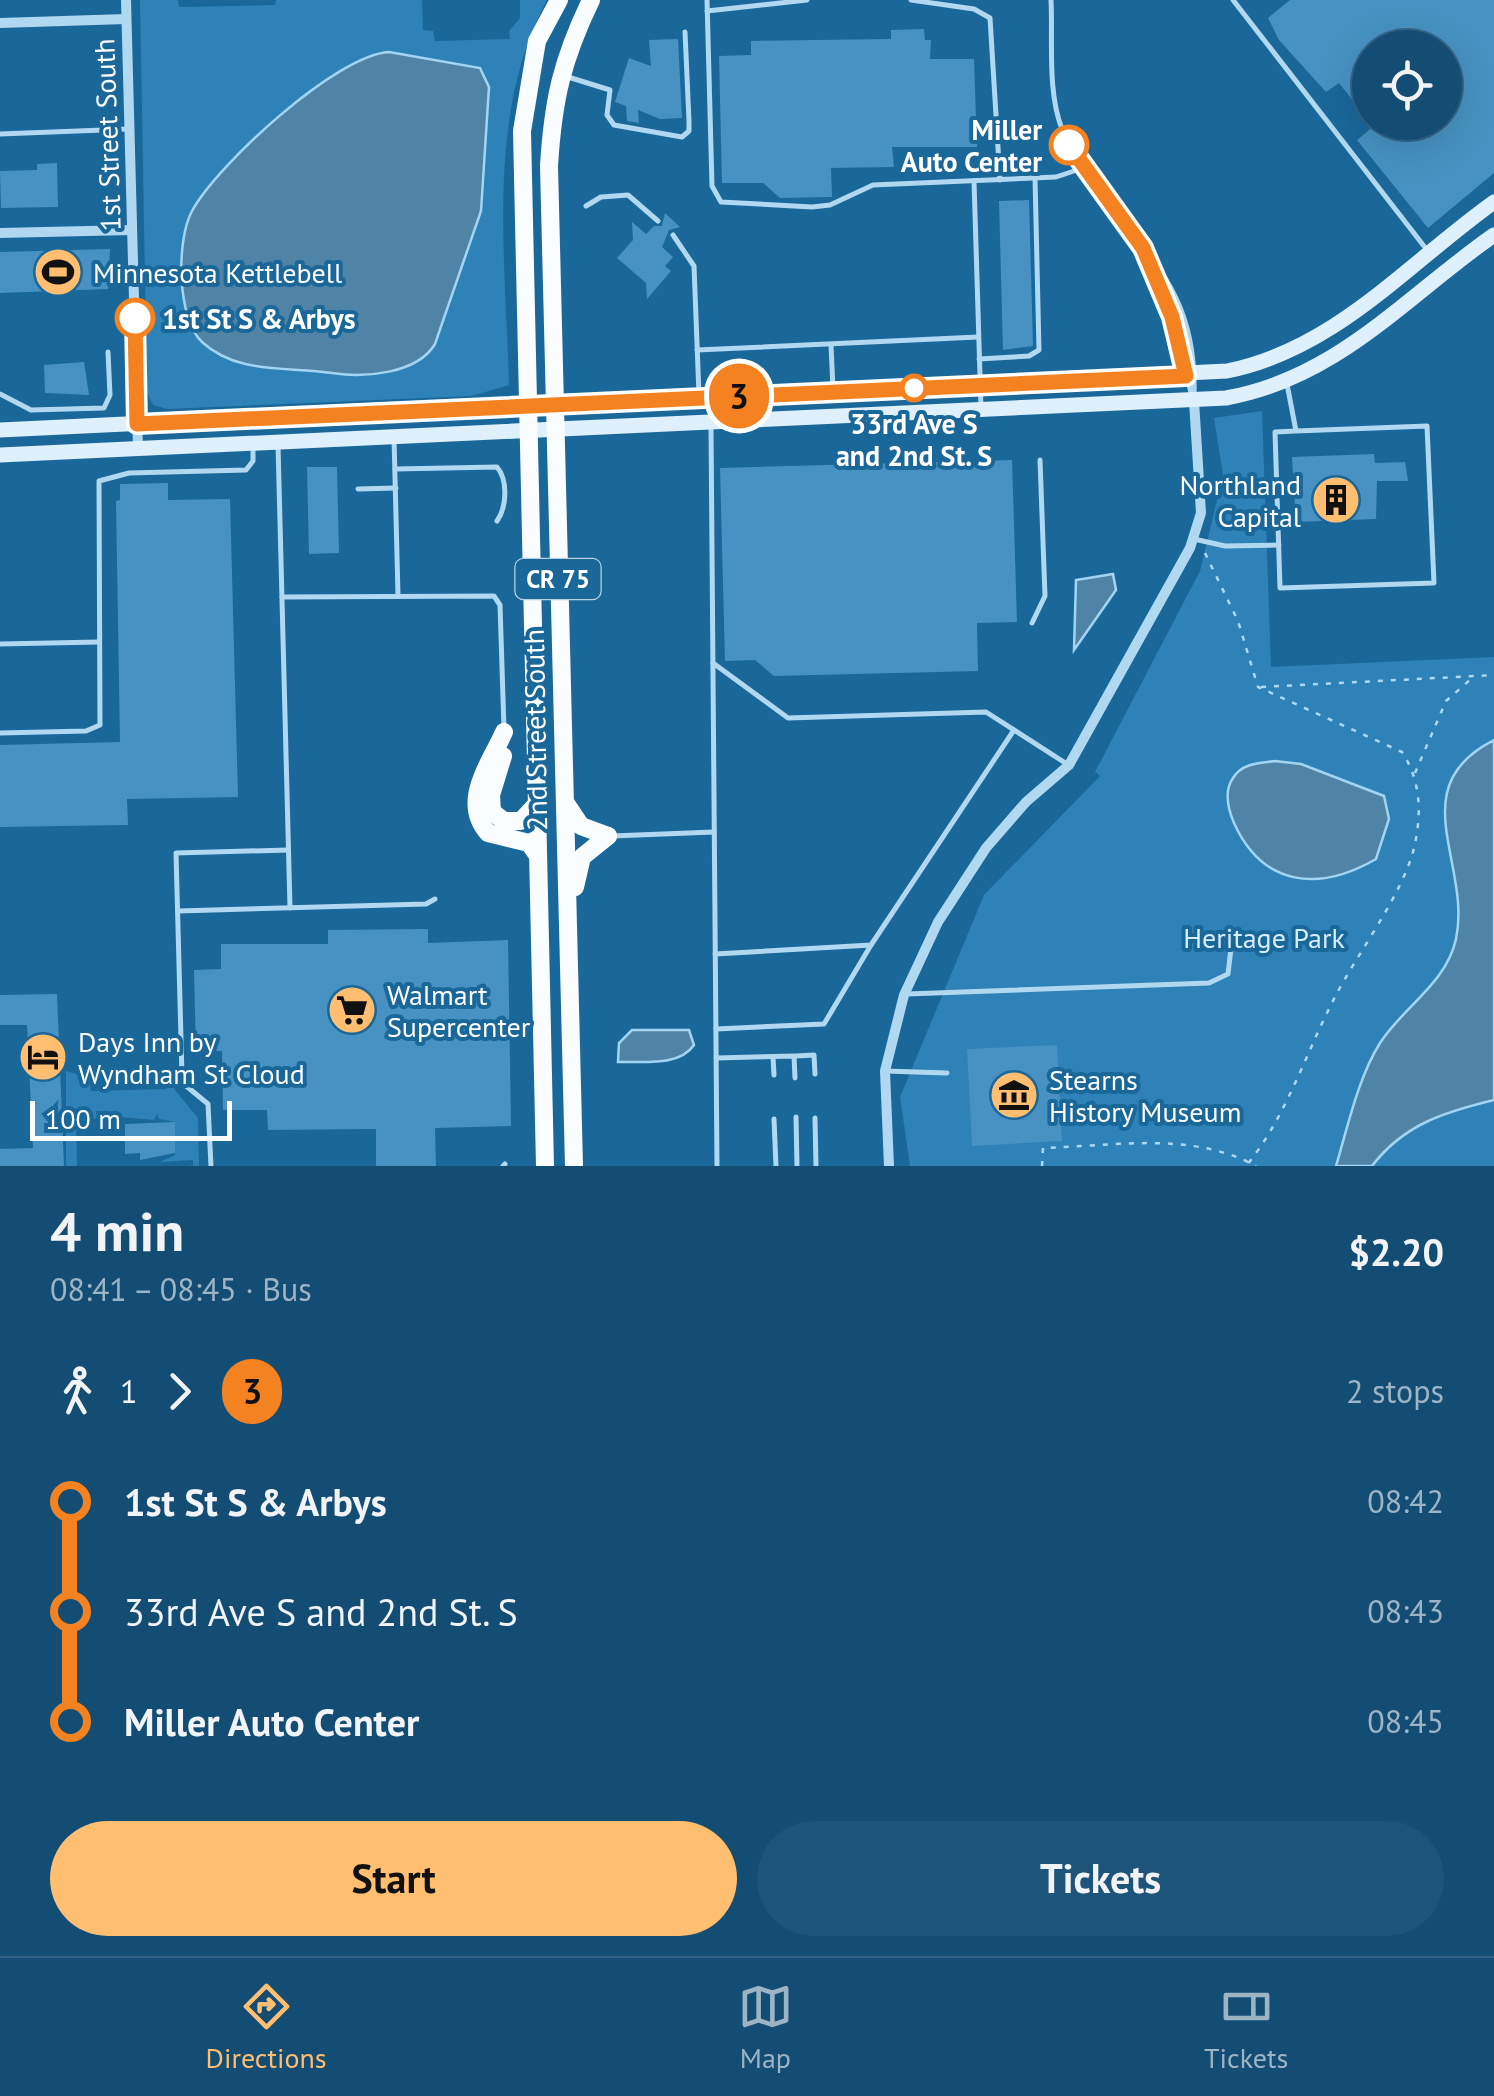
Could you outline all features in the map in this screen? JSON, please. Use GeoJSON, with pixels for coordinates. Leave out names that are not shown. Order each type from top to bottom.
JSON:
{"type":"FeatureCollection","features":[{"type":"Feature","properties":{"kind":"main road","name":"2nd Street South"},"geometry":{"type":"LineString","coordinates":[[545,1166],[522,132],[537,41],[558,0]]}},
{"type":"Feature","properties":{"kind":"main road","name":"2nd Street South"},"geometry":{"type":"LineString","coordinates":[[574,1166],[549,166],[552,102],[591,0]]}},
{"type":"Feature","properties":{"kind":"main road"},"geometry":{"type":"LineString","coordinates":[[0,430],[1190,375],[1257,364],[1306,345],[1350,316],[1494,202]]}},
{"type":"Feature","properties":{"kind":"main road"},"geometry":{"type":"LineString","coordinates":[[0,456],[1238,396],[1287,382],[1341,355],[1494,235]]}},
{"type":"Feature","properties":{"kind":"main road"},"geometry":{"type":"LineString","coordinates":[[504,732],[502,770],[490,801],[492,812],[511,822],[529,816],[536,805]]}},
{"type":"Feature","properties":{"kind":"main road"},"geometry":{"type":"LineString","coordinates":[[504,732],[478,788],[476,814],[488,833],[528,843],[538,856]]}},
{"type":"Feature","properties":{"kind":"main road"},"geometry":{"type":"LineString","coordinates":[[564,798],[581,826],[608,836]]}},
{"type":"Feature","properties":{"kind":"main road"},"geometry":{"type":"LineString","coordinates":[[567,924],[582,857],[608,836]]}},
{"type":"Feature","properties":{"kind":"street","name":"1st Street South"},"geometry":{"type":"LineString","coordinates":[[126,0],[138,449]]}},
{"type":"Feature","properties":{"kind":"street"},"geometry":{"type":"LineString","coordinates":[[0,23],[126,19]]}},
{"type":"Feature","properties":{"kind":"street"},"geometry":{"type":"LineString","coordinates":[[0,233],[132,230]]}},
{"type":"Feature","properties":{"kind":"street"},"geometry":{"type":"LineString","coordinates":[[889,1166],[885,1072],[904,994],[938,922],[986,848],[1026,802],[1069,766],[1146,634],[1194,539],[1201,513],[1194,401]]}},
{"type":"Feature","properties":{"kind":"lane"},"geometry":{"type":"LineString","coordinates":[[706,0],[712,186],[721,202],[774,207],[830,205],[873,185],[1036,178],[1083,168]]}},
{"type":"Feature","properties":{"kind":"lane"},"geometry":{"type":"LineString","coordinates":[[707,11],[807,0]]}},
{"type":"Feature","properties":{"kind":"lane"},"geometry":{"type":"LineString","coordinates":[[911,0],[974,9],[990,18],[1000,180]]}},
{"type":"Feature","properties":{"kind":"lane"},"geometry":{"type":"LineString","coordinates":[[1051,0],[1058,114],[1083,168],[1184,310],[1194,401]]}},
{"type":"Feature","properties":{"kind":"lane"},"geometry":{"type":"LineString","coordinates":[[1233,0],[1429,254]]}},
{"type":"Feature","properties":{"kind":"lane"},"geometry":{"type":"LineString","coordinates":[[560,74],[610,90],[607,115],[614,125],[686,136],[685,32]]}},
{"type":"Feature","properties":{"kind":"lane"},"geometry":{"type":"LineString","coordinates":[[0,134],[129,129]]}},
{"type":"Feature","properties":{"kind":"lane"},"geometry":{"type":"LineString","coordinates":[[979,358],[1022,357],[1039,350],[1036,178]]}},
{"type":"Feature","properties":{"kind":"lane"},"geometry":{"type":"LineString","coordinates":[[974,181],[981,411]]}},
{"type":"Feature","properties":{"kind":"lane"},"geometry":{"type":"LineString","coordinates":[[586,206],[601,197],[628,195],[658,221]]}},
{"type":"Feature","properties":{"kind":"lane"},"geometry":{"type":"LineString","coordinates":[[673,235],[694,266],[699,398]]}},
{"type":"Feature","properties":{"kind":"lane"},"geometry":{"type":"LineString","coordinates":[[1143,248],[1172,317],[1190,375]]}},
{"type":"Feature","properties":{"kind":"lane"},"geometry":{"type":"LineString","coordinates":[[697,350],[978,337]]}},
{"type":"Feature","properties":{"kind":"lane"},"geometry":{"type":"LineString","coordinates":[[831,344],[833,392]]}},
{"type":"Feature","properties":{"kind":"lane"},"geometry":{"type":"LineString","coordinates":[[0,394],[30,410],[104,408],[110,395],[108,352]]}},
{"type":"Feature","properties":{"kind":"lane"},"geometry":{"type":"LineString","coordinates":[[1287,382],[1296,430]]}},
{"type":"Feature","properties":{"kind":"lane"},"geometry":{"type":"LineString","coordinates":[[710,424],[717,1166]]}},
{"type":"Feature","properties":{"kind":"lane"},"geometry":{"type":"LineString","coordinates":[[1427,426],[1434,582],[1280,588],[1275,432],[1296,430],[1427,426]]}},
{"type":"Feature","properties":{"kind":"lane"},"geometry":{"type":"LineString","coordinates":[[394,438],[398,595]]}},
{"type":"Feature","properties":{"kind":"lane"},"geometry":{"type":"LineString","coordinates":[[278,442],[290,908]]}},
{"type":"Feature","properties":{"kind":"lane"},"geometry":{"type":"LineString","coordinates":[[0,732],[98,728],[101,719],[97,484],[111,475],[128,473],[246,470],[253,461],[253,443]]}},
{"type":"Feature","properties":{"kind":"lane"},"geometry":{"type":"LineString","coordinates":[[1032,623],[1045,596],[1040,460]]}},
{"type":"Feature","properties":{"kind":"lane"},"geometry":{"type":"LineString","coordinates":[[395,469],[497,467],[504,476],[504,501],[497,521]]}},
{"type":"Feature","properties":{"kind":"lane"},"geometry":{"type":"LineString","coordinates":[[358,489],[396,488]]}},
{"type":"Feature","properties":{"kind":"lane"},"geometry":{"type":"LineString","coordinates":[[1194,539],[1211,545],[1278,545]]}},
{"type":"Feature","properties":{"kind":"lane"},"geometry":{"type":"LineString","coordinates":[[282,597],[470,594],[498,600],[504,732]]}},
{"type":"Feature","properties":{"kind":"lane"},"geometry":{"type":"LineString","coordinates":[[0,644],[100,642]]}},
{"type":"Feature","properties":{"kind":"lane"},"geometry":{"type":"LineString","coordinates":[[713,663],[788,718],[986,712],[1069,766]]}},
{"type":"Feature","properties":{"kind":"lane"},"geometry":{"type":"LineString","coordinates":[[716,1029],[824,1024],[1014,730]]}},
{"type":"Feature","properties":{"kind":"lane"},"geometry":{"type":"LineString","coordinates":[[608,836],[714,832]]}},
{"type":"Feature","properties":{"kind":"lane"},"geometry":{"type":"LineString","coordinates":[[212,1166],[208,1104],[185,1085],[182,1076],[176,853],[288,850]]}},
{"type":"Feature","properties":{"kind":"lane"},"geometry":{"type":"LineString","coordinates":[[178,910],[426,904],[435,900]]}},
{"type":"Feature","properties":{"kind":"lane"},"geometry":{"type":"LineString","coordinates":[[904,994],[1209,983],[1228,974],[1231,948],[1223,936]]}},
{"type":"Feature","properties":{"kind":"lane"},"geometry":{"type":"LineString","coordinates":[[715,954],[872,945]]}},
{"type":"Feature","properties":{"kind":"lane"},"geometry":{"type":"LineString","coordinates":[[773,1056],[774,1076]]}},
{"type":"Feature","properties":{"kind":"lane"},"geometry":{"type":"LineString","coordinates":[[794,1056],[795,1078]]}},
{"type":"Feature","properties":{"kind":"lane"},"geometry":{"type":"LineString","coordinates":[[716,1058],[814,1056],[815,1074]]}},
{"type":"Feature","properties":{"kind":"lane"},"geometry":{"type":"LineString","coordinates":[[885,1072],[947,1073]]}},
{"type":"Feature","properties":{"kind":"lane"},"geometry":{"type":"LineString","coordinates":[[796,1117],[796,1166]]}},
{"type":"Feature","properties":{"kind":"lane"},"geometry":{"type":"LineString","coordinates":[[815,1118],[816,1166]]}},
{"type":"Feature","properties":{"kind":"lane"},"geometry":{"type":"LineString","coordinates":[[774,1119],[776,1166]]}},
{"type":"Feature","properties":{"kind":"path"},"geometry":{"type":"LineString","coordinates":[[1205,554],[1238,621],[1258,687],[1402,752],[1414,774],[1418,820],[1413,852],[1335,996],[1273,1126],[1248,1164]]}},
{"type":"Feature","properties":{"kind":"path"},"geometry":{"type":"LineString","coordinates":[[1258,687],[1494,675]]}},
{"type":"Feature","properties":{"kind":"path"},"geometry":{"type":"LineString","coordinates":[[1414,774],[1446,702],[1474,676]]}},
{"type":"Feature","properties":{"kind":"path"},"geometry":{"type":"LineString","coordinates":[[1042,1166],[1043,1148],[1185,1144],[1206,1146],[1256,1166]]}},
{"type":"Feature","properties":{"kind":"green space"},"geometry":{"type":"Polygon","coordinates":[[[140,0],[178,0],[179,7],[275,5],[276,0],[422,0],[423,30],[433,31],[435,41],[510,39],[509,31],[520,18],[520,0],[547,0],[527,44],[514,91],[507,139],[503,238],[509,385],[472,396],[167,409],[153,405],[147,392],[140,0]]]}},
{"type":"Feature","properties":{"kind":"green space","name":"Heritage Park"},"geometry":{"type":"Polygon","coordinates":[[[1262,411],[1271,667],[1494,657],[1494,1166],[910,1166],[900,1097],[984,895],[1100,776],[1095,772],[1200,571],[1223,475],[1214,418],[1262,411]]]}},
{"type":"Feature","properties":{"kind":"green space"},"geometry":{"type":"Polygon","coordinates":[[[66,1071],[90,1078],[91,1091],[166,1089],[167,1078],[173,1076],[175,1090],[198,1118],[199,1166],[193,1166],[193,1160],[160,1162],[175,1155],[175,1122],[159,1119],[157,1114],[154,1120],[108,1116],[76,1122],[77,1166],[66,1166],[66,1071]]]}},
{"type":"Feature","properties":{"kind":"shaded area"},"geometry":{"type":"Polygon","coordinates":[[[389,52],[480,68],[489,87],[481,211],[435,344],[427,354],[403,368],[359,375],[264,367],[216,353],[194,331],[184,298],[183,240],[192,211],[226,167],[280,115],[339,72],[389,52]]]}},
{"type":"Feature","properties":{"kind":"shaded area"},"geometry":{"type":"Polygon","coordinates":[[[1113,574],[1116,590],[1074,650],[1076,580],[1113,574]]]}},
{"type":"Feature","properties":{"kind":"shaded area"},"geometry":{"type":"Polygon","coordinates":[[[1494,740],[1494,1100],[1459,1109],[1412,1130],[1372,1166],[1336,1166],[1372,1057],[1389,1030],[1434,982],[1451,955],[1458,911],[1445,804],[1451,780],[1466,759],[1494,740]]]}},
{"type":"Feature","properties":{"kind":"shaded area"},"geometry":{"type":"Polygon","coordinates":[[[1275,761],[1301,764],[1384,796],[1389,819],[1376,859],[1355,870],[1314,879],[1277,871],[1260,860],[1234,823],[1228,794],[1241,769],[1275,761]]]}},
{"type":"Feature","properties":{"kind":"shaded area"},"geometry":{"type":"Polygon","coordinates":[[[632,1030],[689,1030],[694,1045],[670,1060],[618,1062],[619,1043],[632,1030]]]}},
{"type":"Feature","properties":{"kind":"building"},"geometry":{"type":"Polygon","coordinates":[[[1290,0],[1494,0],[1494,173],[1428,228],[1357,140],[1462,140],[1462,30],[1352,30],[1352,99],[1339,83],[1326,92],[1279,40],[1268,18],[1290,0]]]}},
{"type":"Feature","properties":{"kind":"building"},"geometry":{"type":"Polygon","coordinates":[[[924,29],[925,40],[931,40],[930,59],[974,59],[977,147],[892,147],[894,167],[831,168],[832,197],[780,198],[763,183],[722,183],[719,56],[751,55],[751,41],[891,39],[891,30],[924,29]]]}},
{"type":"Feature","properties":{"kind":"building"},"geometry":{"type":"Polygon","coordinates":[[[678,39],[682,118],[660,119],[638,110],[639,123],[627,121],[626,106],[615,102],[629,58],[651,66],[649,40],[678,39]]]}},
{"type":"Feature","properties":{"kind":"building"},"geometry":{"type":"Polygon","coordinates":[[[57,163],[58,207],[1,208],[0,171],[37,170],[37,164],[57,163]]]}},
{"type":"Feature","properties":{"kind":"building"},"geometry":{"type":"Polygon","coordinates":[[[1029,200],[1033,346],[1003,350],[999,201],[1029,200]]]}},
{"type":"Feature","properties":{"kind":"building"},"geometry":{"type":"Polygon","coordinates":[[[665,213],[680,227],[669,230],[662,247],[673,257],[665,266],[671,271],[647,299],[646,283],[617,258],[633,240],[632,222],[646,234],[654,226],[662,226],[665,213]]]}},
{"type":"Feature","properties":{"kind":"building"},"geometry":{"type":"Polygon","coordinates":[[[110,249],[108,289],[0,293],[0,252],[110,249]]]}},
{"type":"Feature","properties":{"kind":"building"},"geometry":{"type":"Polygon","coordinates":[[[84,362],[89,395],[45,393],[44,365],[84,362]]]}},
{"type":"Feature","properties":{"kind":"building","name":"Northland Capital"},"geometry":{"type":"Polygon","coordinates":[[[1374,454],[1375,463],[1405,462],[1408,481],[1377,481],[1376,519],[1296,522],[1292,457],[1374,454]]]}},
{"type":"Feature","properties":{"kind":"building"},"geometry":{"type":"Polygon","coordinates":[[[1012,460],[1017,622],[977,623],[978,671],[774,676],[755,660],[725,661],[720,468],[1012,460]]]}},
{"type":"Feature","properties":{"kind":"building"},"geometry":{"type":"Polygon","coordinates":[[[307,467],[337,467],[339,553],[309,554],[307,467]]]}},
{"type":"Feature","properties":{"kind":"building"},"geometry":{"type":"Polygon","coordinates":[[[168,483],[168,500],[230,499],[238,797],[127,799],[128,825],[0,827],[0,745],[120,742],[116,501],[120,500],[120,484],[168,483]]]}},
{"type":"Feature","properties":{"kind":"building","name":"Walmart Supercenter"},"geometry":{"type":"Polygon","coordinates":[[[428,929],[428,943],[508,940],[511,1126],[435,1128],[436,1166],[376,1166],[376,1129],[268,1130],[267,1110],[223,1110],[222,1051],[196,1051],[194,970],[221,969],[221,944],[328,944],[328,930],[428,929]]]}},
{"type":"Feature","properties":{"kind":"building","name":"Days Inn by Wyndham St Cloud"},"geometry":{"type":"Polygon","coordinates":[[[57,994],[64,1166],[0,1166],[0,1149],[33,1148],[27,1025],[0,1025],[0,995],[57,994]]]}},
{"type":"Feature","properties":{"kind":"building","name":"Stearns History Museum"},"geometry":{"type":"Polygon","coordinates":[[[1057,1045],[1062,1141],[972,1146],[967,1049],[1057,1045]]]}},
{"type":"Feature","properties":{"kind":"building"},"geometry":{"type":"Polygon","coordinates":[[[175,1122],[175,1153],[140,1160],[140,1153],[125,1154],[125,1124],[175,1122]]]}},
{"type":"Feature","properties":{"kind":"bus line","name":"3"},"geometry":{"type":"LineString","coordinates":[[135,318],[137,424],[1186,376],[1172,317],[1143,248],[1069,145]]}},
{"type":"Feature","properties":{"kind":"place","name":"Miller Auto Center"},"geometry":{"type":"Point","coordinates":[1069,145]}},
{"type":"Feature","properties":{"kind":"place","name":"Minnesota Kettlebell"},"geometry":{"type":"Point","coordinates":[58,272]}},
{"type":"Feature","properties":{"kind":"place","name":"1st St S & Arbys"},"geometry":{"type":"Point","coordinates":[135,318]}},
{"type":"Feature","properties":{"kind":"place","name":"33rd Ave S and 2nd St. S"},"geometry":{"type":"Point","coordinates":[914,388]}},
{"type":"Feature","properties":{"kind":"place","name":"Northland Capital"},"geometry":{"type":"Point","coordinates":[1336,500]}},
{"type":"Feature","properties":{"kind":"place","name":"Walmart Supercenter"},"geometry":{"type":"Point","coordinates":[352,1010]}},
{"type":"Feature","properties":{"kind":"place","name":"Days Inn by Wyndham St Cloud"},"geometry":{"type":"Point","coordinates":[43,1057]}},
{"type":"Feature","properties":{"kind":"place","name":"Stearns History Museum"},"geometry":{"type":"Point","coordinates":[1014,1095]}}]}
